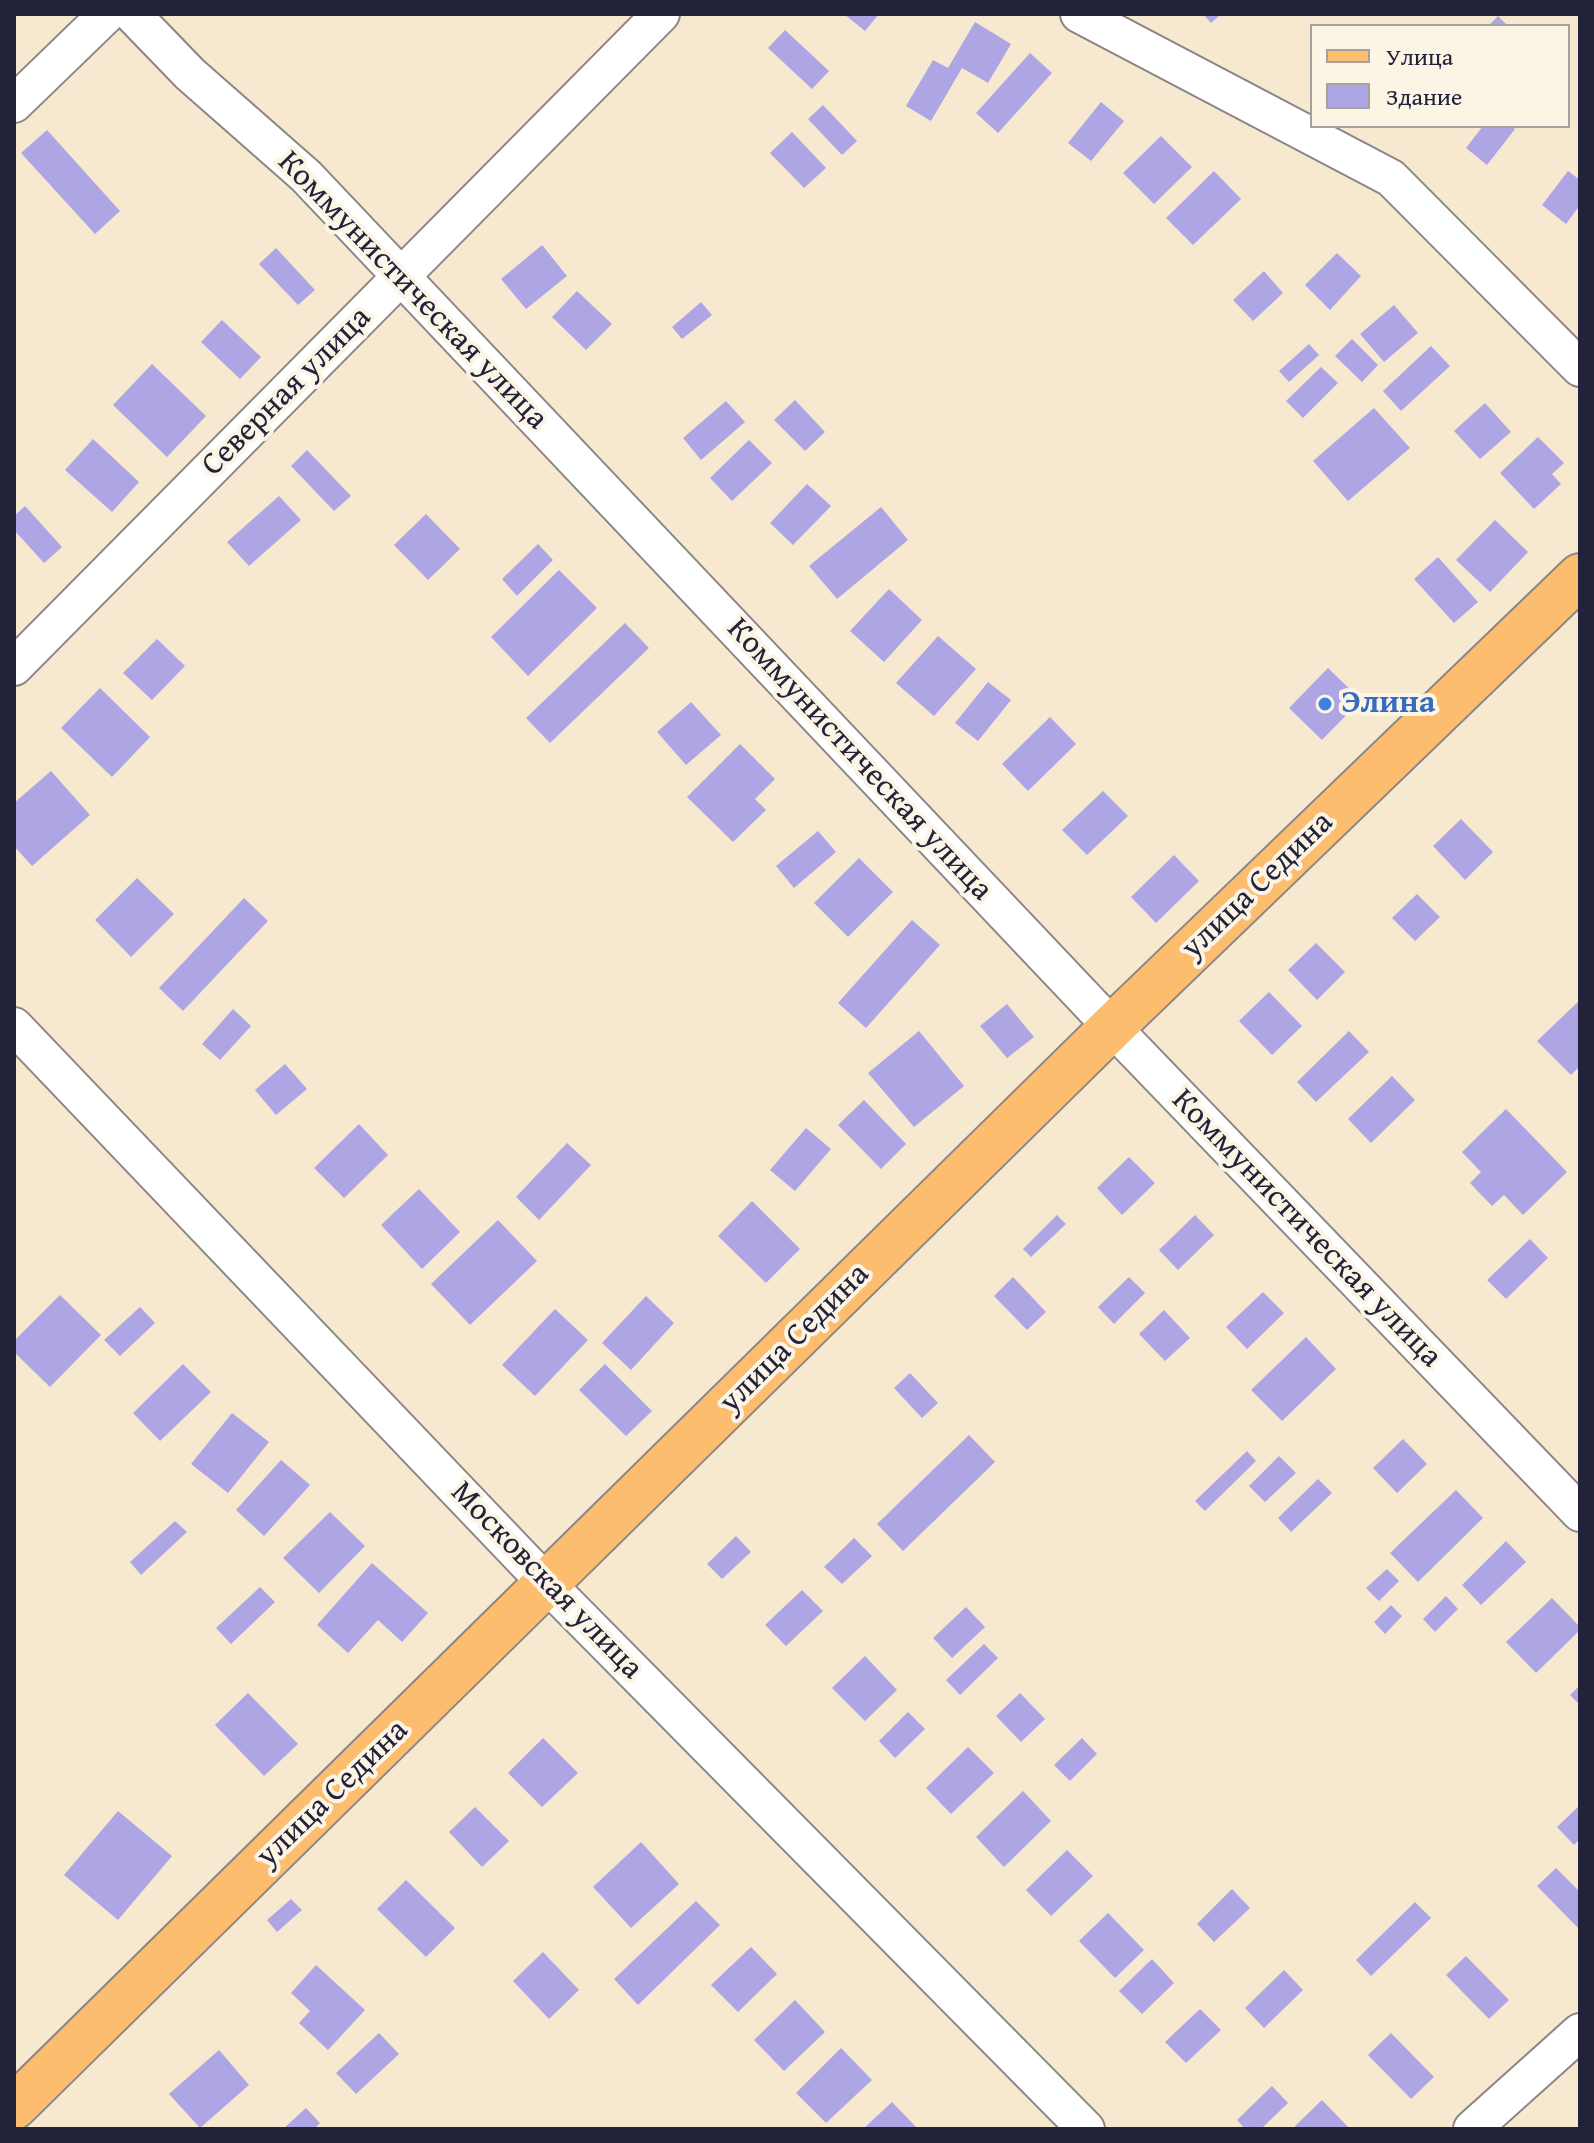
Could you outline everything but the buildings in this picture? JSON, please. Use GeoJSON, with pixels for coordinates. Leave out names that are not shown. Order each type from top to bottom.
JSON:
{"type":"FeatureCollection","features":[{"type":"Feature","properties":{"kind":"main road","name":"улица Седина"},"geometry":{"type":"LineString","coordinates":[[14,2107],[1112,1027],[1580,576]]}},
{"type":"Feature","properties":{"kind":"street"},"geometry":{"type":"LineString","coordinates":[[14,104],[107,14]]}},
{"type":"Feature","properties":{"kind":"street","name":"Коммунистическая улица"},"geometry":{"type":"LineString","coordinates":[[132,14],[190,74],[306,176],[1112,1027],[1580,1513]]}},
{"type":"Feature","properties":{"kind":"street","name":"Северная улица"},"geometry":{"type":"LineString","coordinates":[[14,667],[661,14]]}},
{"type":"Feature","properties":{"kind":"street"},"geometry":{"type":"LineString","coordinates":[[1079,14],[1391,178],[1580,368]]}},
{"type":"Feature","properties":{"kind":"street","name":"Московская улица"},"geometry":{"type":"LineString","coordinates":[[14,1026],[547,1584],[1086,2129]]}},
{"type":"Feature","properties":{"kind":"street"},"geometry":{"type":"LineString","coordinates":[[1472,2129],[1580,2032]]}},
{"type":"Feature","properties":{"kind":"place","name":"Элина"},"geometry":{"type":"Point","coordinates":[1325,704]}}]}
